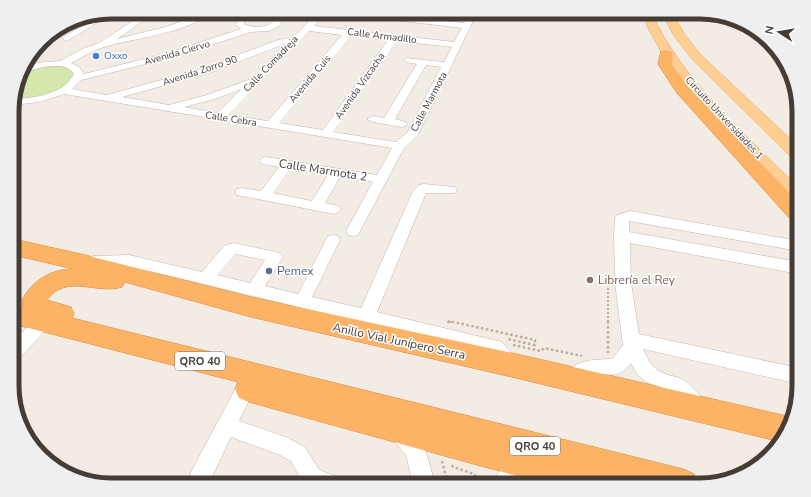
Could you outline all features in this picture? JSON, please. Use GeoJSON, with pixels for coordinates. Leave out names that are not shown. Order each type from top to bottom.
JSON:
{"type":"FeatureCollection","features":[{"type":"Feature","properties":{"kind":"highway"},"geometry":{"type":"LineString","coordinates":[[670,59],[665,64],[682,90],[792,208]]}},
{"type":"Feature","properties":{"kind":"highway","name":"Anillo Vial Junípero Serra"},"geometry":{"type":"LineString","coordinates":[[19,248],[85,263],[163,285],[312,322],[509,354],[571,380],[697,408],[782,429]]}},
{"type":"Feature","properties":{"kind":"highway"},"geometry":{"type":"LineString","coordinates":[[163,285],[146,286],[114,281],[62,278],[47,284],[34,300],[35,306],[43,309],[249,359],[381,397],[390,417]]}},
{"type":"Feature","properties":{"kind":"highway","name":"QRO 40"},"geometry":{"type":"LineString","coordinates":[[19,316],[390,417],[652,478]]}},
{"type":"Feature","properties":{"kind":"highway"},"geometry":{"type":"LineString","coordinates":[[24,326],[93,347],[246,388],[390,417],[543,472],[570,478]]}},
{"type":"Feature","properties":{"kind":"main road","name":"Circuito Universidades 1"},"geometry":{"type":"LineString","coordinates":[[648,19],[653,32],[670,59],[691,86],[792,191]]}},
{"type":"Feature","properties":{"kind":"main road","name":"Circuito Universidades 1"},"geometry":{"type":"LineString","coordinates":[[670,19],[680,38],[700,62],[792,149]]}},
{"type":"Feature","properties":{"kind":"main road"},"geometry":{"type":"LineString","coordinates":[[670,59],[701,86],[716,87],[700,62]]}},
{"type":"Feature","properties":{"kind":"street"},"geometry":{"type":"LineString","coordinates":[[102,45],[141,19]]}},
{"type":"Feature","properties":{"kind":"street"},"geometry":{"type":"LineString","coordinates":[[62,64],[85,51],[102,45],[131,39],[196,19]]}},
{"type":"Feature","properties":{"kind":"street"},"geometry":{"type":"LineString","coordinates":[[243,19],[240,25],[251,29]]}},
{"type":"Feature","properties":{"kind":"street","name":"Avenida Ciervo"},"geometry":{"type":"LineString","coordinates":[[78,74],[169,53],[251,29],[270,19]]}},
{"type":"Feature","properties":{"kind":"street"},"geometry":{"type":"LineString","coordinates":[[276,19],[297,37]]}},
{"type":"Feature","properties":{"kind":"street","name":"Calle Comadreja"},"geometry":{"type":"LineString","coordinates":[[220,117],[316,19]]}},
{"type":"Feature","properties":{"kind":"street"},"geometry":{"type":"LineString","coordinates":[[364,19],[381,26],[449,19]]}},
{"type":"Feature","properties":{"kind":"street","name":"Calle Marmota"},"geometry":{"type":"LineString","coordinates":[[353,231],[399,146],[412,135],[448,65],[468,19]]}},
{"type":"Feature","properties":{"kind":"street"},"geometry":{"type":"LineString","coordinates":[[66,38],[95,21]]}},
{"type":"Feature","properties":{"kind":"street","name":"Avenida Ciervo"},"geometry":{"type":"LineString","coordinates":[[169,53],[240,25]]}},
{"type":"Feature","properties":{"kind":"street","name":"Calle Armadillo"},"geometry":{"type":"LineString","coordinates":[[307,28],[348,32],[381,26],[394,38],[457,45]]}},
{"type":"Feature","properties":{"kind":"street","name":"Avenida Cuis"},"geometry":{"type":"LineString","coordinates":[[271,126],[348,32]]}},
{"type":"Feature","properties":{"kind":"street","name":"Avenida Zorro 90"},"geometry":{"type":"LineString","coordinates":[[104,98],[205,71],[280,42],[297,37]]}},
{"type":"Feature","properties":{"kind":"street","name":"Avenida Vizcacha"},"geometry":{"type":"LineString","coordinates":[[326,134],[394,38]]}},
{"type":"Feature","properties":{"kind":"street"},"geometry":{"type":"LineString","coordinates":[[409,60],[448,65]]}},
{"type":"Feature","properties":{"kind":"street"},"geometry":{"type":"LineString","coordinates":[[388,121],[423,62]]}},
{"type":"Feature","properties":{"kind":"street"},"geometry":{"type":"LineString","coordinates":[[20,101],[39,99],[63,91],[78,74],[72,66],[62,64],[40,65],[30,68]]}},
{"type":"Feature","properties":{"kind":"street"},"geometry":{"type":"LineString","coordinates":[[168,109],[211,97],[254,81]]}},
{"type":"Feature","properties":{"kind":"street","name":"Calle Cebra"},"geometry":{"type":"LineString","coordinates":[[63,91],[399,146]]}},
{"type":"Feature","properties":{"kind":"street"},"geometry":{"type":"LineString","coordinates":[[373,119],[402,124]]}},
{"type":"Feature","properties":{"kind":"street","name":"Calle Marmota 2"},"geometry":{"type":"LineString","coordinates":[[266,161],[380,179]]}},
{"type":"Feature","properties":{"kind":"street"},"geometry":{"type":"LineString","coordinates":[[264,196],[287,164]]}},
{"type":"Feature","properties":{"kind":"street"},"geometry":{"type":"LineString","coordinates":[[316,206],[336,172]]}},
{"type":"Feature","properties":{"kind":"street"},"geometry":{"type":"LineString","coordinates":[[366,317],[420,191],[424,188],[450,190]]}},
{"type":"Feature","properties":{"kind":"street"},"geometry":{"type":"LineString","coordinates":[[242,192],[334,209]]}},
{"type":"Feature","properties":{"kind":"street"},"geometry":{"type":"LineString","coordinates":[[697,408],[680,388],[654,378],[643,368],[631,342],[622,283],[622,218],[630,216],[792,245]]}},
{"type":"Feature","properties":{"kind":"street"},"geometry":{"type":"LineString","coordinates":[[702,229],[707,252]]}},
{"type":"Feature","properties":{"kind":"street"},"geometry":{"type":"LineString","coordinates":[[621,236],[792,267]]}},
{"type":"Feature","properties":{"kind":"street"},"geometry":{"type":"LineString","coordinates":[[302,301],[333,240]]}},
{"type":"Feature","properties":{"kind":"street"},"geometry":{"type":"LineString","coordinates":[[206,278],[229,250],[234,248],[275,257],[254,290]]}},
{"type":"Feature","properties":{"kind":"street"},"geometry":{"type":"LineString","coordinates":[[85,263],[129,261],[496,347],[509,354]]}},
{"type":"Feature","properties":{"kind":"street"},"geometry":{"type":"LineString","coordinates":[[19,339],[24,326]]}},
{"type":"Feature","properties":{"kind":"street"},"geometry":{"type":"LineString","coordinates":[[631,342],[792,375]]}},
{"type":"Feature","properties":{"kind":"street"},"geometry":{"type":"LineString","coordinates":[[571,380],[582,369],[594,367],[612,368],[624,362],[631,342]]}},
{"type":"Feature","properties":{"kind":"street"},"geometry":{"type":"LineString","coordinates":[[200,478],[246,388]]}},
{"type":"Feature","properties":{"kind":"street"},"geometry":{"type":"LineString","coordinates":[[390,417],[415,450],[422,478]]}},
{"type":"Feature","properties":{"kind":"street"},"geometry":{"type":"LineString","coordinates":[[226,426],[286,447],[298,454],[312,478]]}},
{"type":"Feature","properties":{"kind":"street"},"geometry":{"type":"LineString","coordinates":[[524,478],[543,472]]}},
{"type":"Feature","properties":{"kind":"path"},"geometry":{"type":"LineString","coordinates":[[608,282],[608,355]]}},
{"type":"Feature","properties":{"kind":"path"},"geometry":{"type":"LineString","coordinates":[[447,328],[449,321]]}},
{"type":"Feature","properties":{"kind":"path"},"geometry":{"type":"LineString","coordinates":[[509,354],[540,351],[544,348],[588,357]]}},
{"type":"Feature","properties":{"kind":"path"},"geometry":{"type":"LineString","coordinates":[[441,458],[446,478]]}},
{"type":"Feature","properties":{"kind":"path"},"geometry":{"type":"LineString","coordinates":[[450,462],[453,467],[474,474],[479,478]]}},
{"type":"Feature","properties":{"kind":"green space"},"geometry":{"type":"Polygon","coordinates":[[[62,64],[78,70],[63,91],[39,99],[20,100],[24,81],[29,69],[62,64]]]}},
{"type":"Feature","properties":{"kind":"place","name":"Oxxo"},"geometry":{"type":"Point","coordinates":[96,56]}},
{"type":"Feature","properties":{"kind":"place","name":"Pemex"},"geometry":{"type":"Point","coordinates":[269,271]}},
{"type":"Feature","properties":{"kind":"place","name":"Librería el Rey"},"geometry":{"type":"Point","coordinates":[590,280]}}]}
